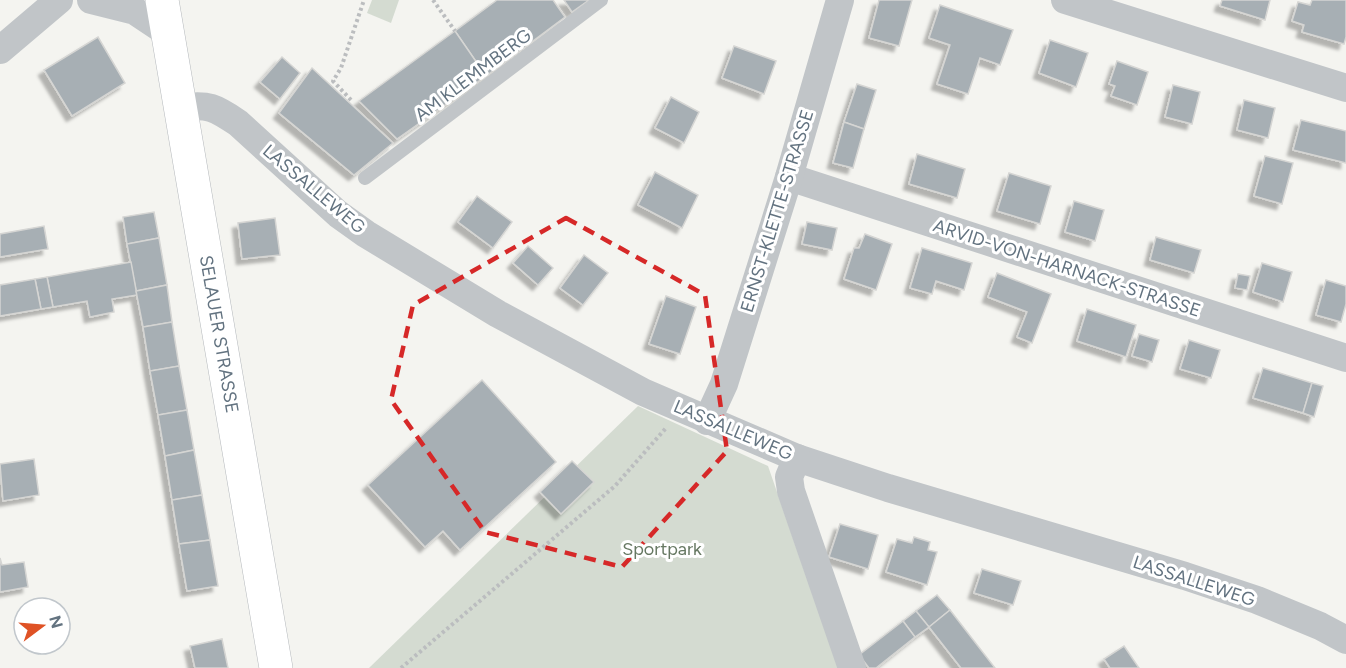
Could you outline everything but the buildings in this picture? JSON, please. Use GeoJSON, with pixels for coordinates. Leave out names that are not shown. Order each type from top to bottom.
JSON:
{"type":"FeatureCollection","features":[{"type":"Feature","properties":{"kind":"main road","name":"SELAUER STRASSE"},"geometry":{"type":"LineString","coordinates":[[162,0],[276,668]]}},
{"type":"Feature","properties":{"kind":"street"},"geometry":{"type":"LineString","coordinates":[[0,50],[59,0]]}},
{"type":"Feature","properties":{"kind":"street"},"geometry":{"type":"LineString","coordinates":[[91,0],[135,11],[168,33]]}},
{"type":"Feature","properties":{"kind":"street","name":"ERNST-KLETTE-STRASSE"},"geometry":{"type":"LineString","coordinates":[[707,421],[724,384],[789,177],[840,0]]}},
{"type":"Feature","properties":{"kind":"street"},"geometry":{"type":"LineString","coordinates":[[1065,0],[1346,88]]}},
{"type":"Feature","properties":{"kind":"street","name":"LASSALLEWEG"},"geometry":{"type":"LineString","coordinates":[[180,108],[207,105],[222,112],[238,123],[338,214],[430,274],[498,314],[644,392],[707,421],[797,458],[888,488],[1257,600],[1320,626],[1346,640]]}},
{"type":"Feature","properties":{"kind":"street","name":"ARVID-VON-HARNACK-STRASSE"},"geometry":{"type":"LineString","coordinates":[[789,177],[1346,358]]}},
{"type":"Feature","properties":{"kind":"street"},"geometry":{"type":"LineString","coordinates":[[797,458],[789,477],[791,491],[852,668]]}},
{"type":"Feature","properties":{"kind":"lane","name":"AM KLEMMBERG"},"geometry":{"type":"LineString","coordinates":[[365,178],[601,0]]}},
{"type":"Feature","properties":{"kind":"path"},"geometry":{"type":"LineString","coordinates":[[351,100],[333,81],[341,68],[364,0]]}},
{"type":"Feature","properties":{"kind":"path"},"geometry":{"type":"LineString","coordinates":[[433,0],[455,31]]}},
{"type":"Feature","properties":{"kind":"path"},"geometry":{"type":"LineString","coordinates":[[401,668],[615,486],[662,434],[679,407]]}},
{"type":"Feature","properties":{"kind":"highlighted area"},"geometry":{"type":"Polygon","coordinates":[[[566,218],[705,295],[727,451],[622,567],[485,532],[391,400],[413,305],[566,218]]]}},
{"type":"Feature","properties":{"kind":"green space"},"geometry":{"type":"Polygon","coordinates":[[[372,0],[399,0],[391,23],[367,13],[372,0]]]}},
{"type":"Feature","properties":{"kind":"green space","name":"Sportpark"},"geometry":{"type":"Polygon","coordinates":[[[638,406],[768,466],[838,668],[369,668],[638,406]]]}}]}
